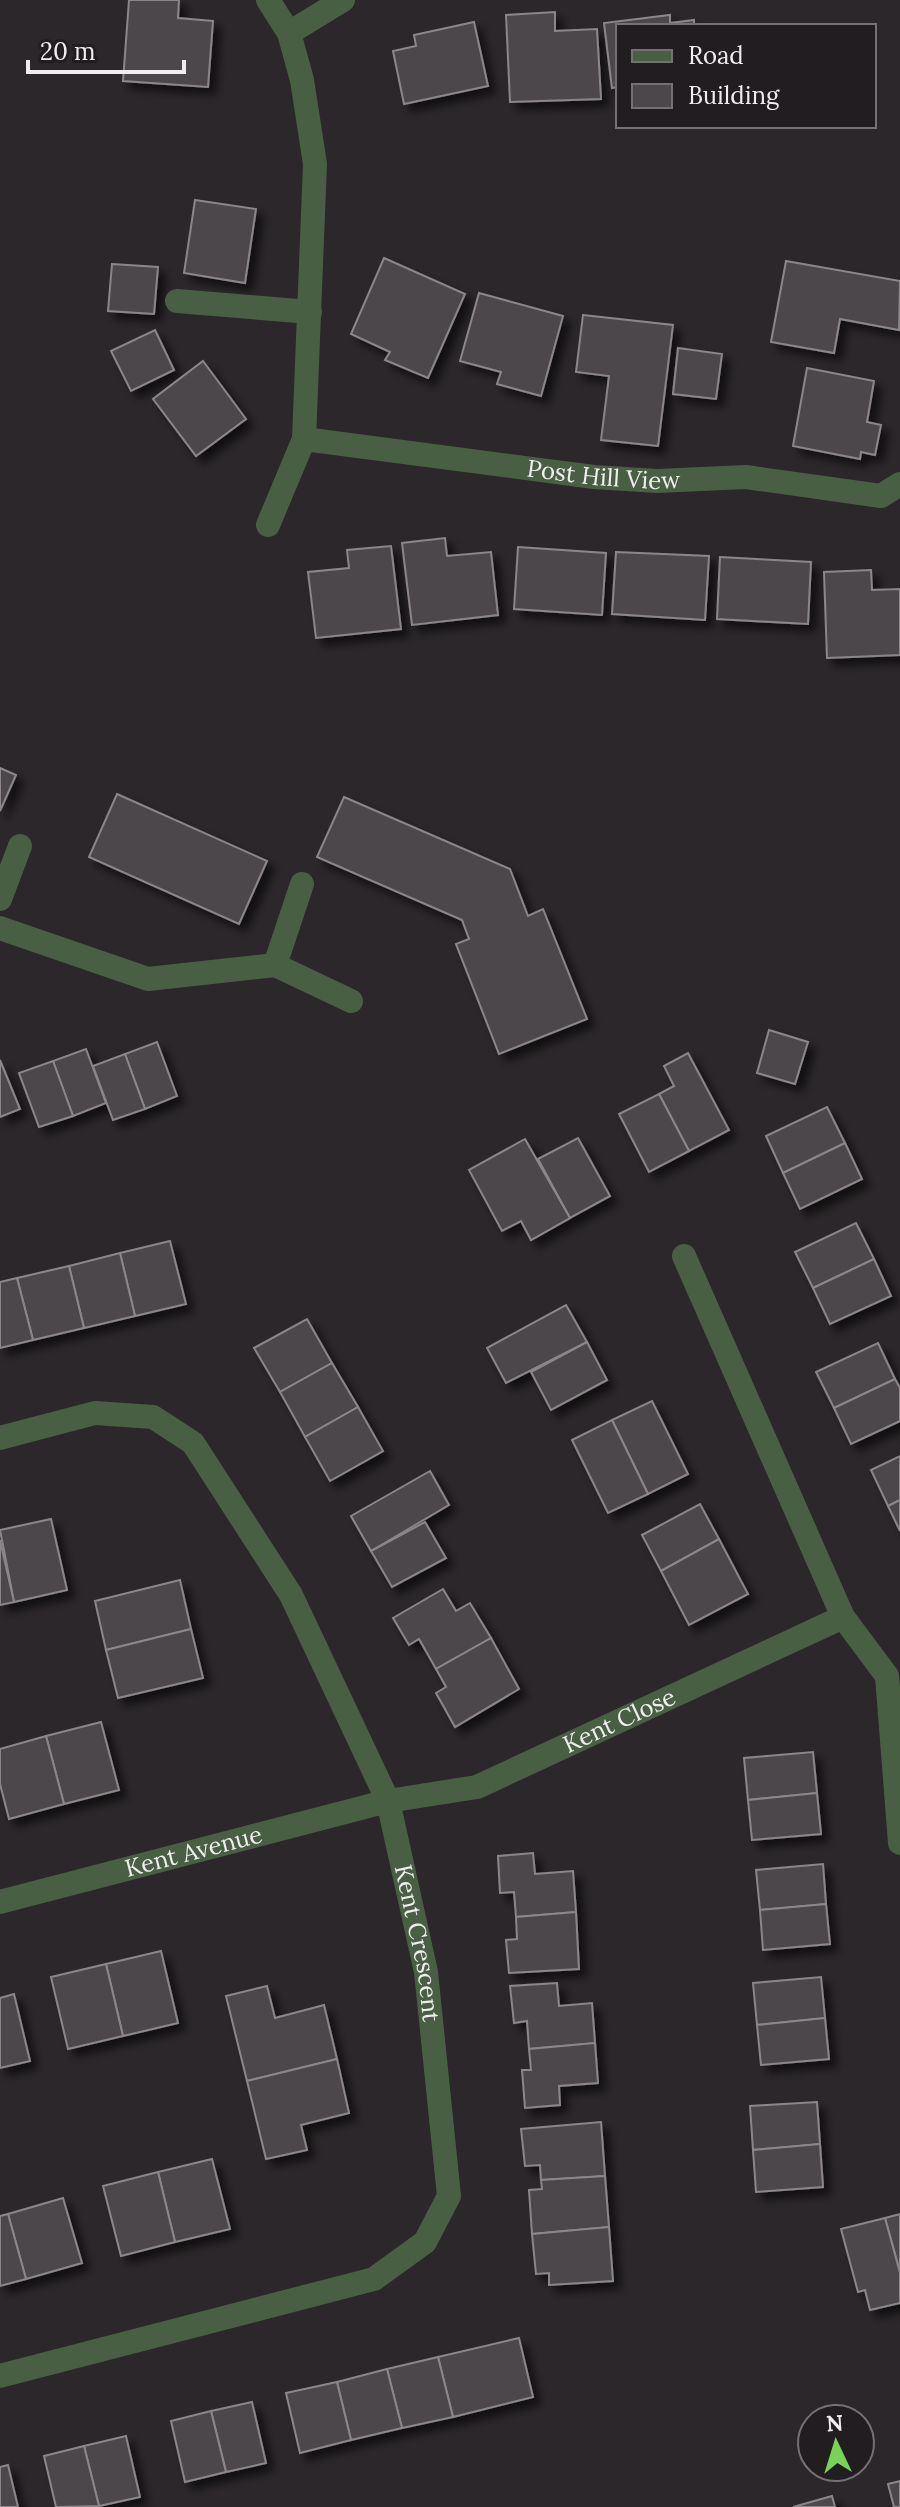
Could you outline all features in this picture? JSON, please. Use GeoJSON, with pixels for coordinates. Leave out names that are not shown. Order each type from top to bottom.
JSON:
{"type":"FeatureCollection","features":[{"type":"Feature","properties":{"kind":"street"},"geometry":{"type":"LineString","coordinates":[[268,0],[289,33],[302,80],[315,164],[304,439],[268,525]]}},
{"type":"Feature","properties":{"kind":"street"},"geometry":{"type":"LineString","coordinates":[[289,33],[343,0]]}},
{"type":"Feature","properties":{"kind":"street"},"geometry":{"type":"LineString","coordinates":[[177,301],[310,312]]}},
{"type":"Feature","properties":{"kind":"street","name":"Post Hill View"},"geometry":{"type":"LineString","coordinates":[[304,439],[610,478],[657,481],[746,477],[881,496],[900,484]]}},
{"type":"Feature","properties":{"kind":"street"},"geometry":{"type":"LineString","coordinates":[[0,899],[20,846]]}},
{"type":"Feature","properties":{"kind":"street"},"geometry":{"type":"LineString","coordinates":[[275,965],[302,884]]}},
{"type":"Feature","properties":{"kind":"street"},"geometry":{"type":"LineString","coordinates":[[0,928],[148,979],[275,965],[351,1001]]}},
{"type":"Feature","properties":{"kind":"street"},"geometry":{"type":"LineString","coordinates":[[684,1256],[843,1617],[887,1676],[900,1843]]}},
{"type":"Feature","properties":{"kind":"street","name":"Kent Crescent"},"geometry":{"type":"LineString","coordinates":[[0,1438],[95,1413],[153,1417],[193,1443],[291,1595],[388,1801],[426,1972],[449,2196],[425,2242],[374,2279],[0,2376]]}},
{"type":"Feature","properties":{"kind":"street","name":"Kent Close"},"geometry":{"type":"LineString","coordinates":[[388,1801],[477,1787],[843,1617]]}},
{"type":"Feature","properties":{"kind":"street","name":"Kent Avenue"},"geometry":{"type":"LineString","coordinates":[[0,1902],[388,1801]]}},
{"type":"Feature","properties":{"kind":"building"},"geometry":{"type":"Polygon","coordinates":[[[129,0],[179,0],[178,18],[213,21],[208,87],[123,81],[129,0]]]}},
{"type":"Feature","properties":{"kind":"building"},"geometry":{"type":"Polygon","coordinates":[[[555,12],[555,31],[597,29],[601,99],[510,102],[506,15],[555,12]]]}},
{"type":"Feature","properties":{"kind":"building"},"geometry":{"type":"Polygon","coordinates":[[[670,15],[670,23],[694,20],[694,24],[616,24],[616,87],[612,88],[604,23],[670,15]]]}},
{"type":"Feature","properties":{"kind":"building"},"geometry":{"type":"Polygon","coordinates":[[[474,22],[488,86],[404,104],[393,51],[416,46],[414,35],[474,22]]]}},
{"type":"Feature","properties":{"kind":"building"},"geometry":{"type":"Polygon","coordinates":[[[195,200],[256,209],[245,283],[184,273],[195,200]]]}},
{"type":"Feature","properties":{"kind":"building"},"geometry":{"type":"Polygon","coordinates":[[[384,258],[465,294],[428,378],[385,360],[390,352],[351,334],[384,258]]]}},
{"type":"Feature","properties":{"kind":"building"},"geometry":{"type":"Polygon","coordinates":[[[786,261],[900,281],[899,330],[840,319],[834,353],[771,342],[786,261]]]}},
{"type":"Feature","properties":{"kind":"building"},"geometry":{"type":"Polygon","coordinates":[[[112,264],[158,267],[154,314],[108,311],[112,264]]]}},
{"type":"Feature","properties":{"kind":"building"},"geometry":{"type":"Polygon","coordinates":[[[479,293],[563,316],[541,396],[497,384],[501,372],[460,361],[479,293]]]}},
{"type":"Feature","properties":{"kind":"building"},"geometry":{"type":"Polygon","coordinates":[[[583,315],[673,325],[658,446],[601,440],[609,376],[576,372],[583,315]]]}},
{"type":"Feature","properties":{"kind":"building"},"geometry":{"type":"Polygon","coordinates":[[[155,330],[174,370],[131,391],[111,351],[155,330]]]}},
{"type":"Feature","properties":{"kind":"building"},"geometry":{"type":"Polygon","coordinates":[[[678,348],[722,354],[716,399],[673,394],[678,348]]]}},
{"type":"Feature","properties":{"kind":"building"},"geometry":{"type":"Polygon","coordinates":[[[203,361],[246,419],[196,456],[153,399],[203,361]]]}},
{"type":"Feature","properties":{"kind":"building"},"geometry":{"type":"Polygon","coordinates":[[[807,368],[874,381],[867,422],[881,425],[875,455],[861,452],[860,459],[793,446],[807,368]]]}},
{"type":"Feature","properties":{"kind":"building"},"geometry":{"type":"Polygon","coordinates":[[[445,538],[447,556],[491,552],[498,615],[412,625],[402,543],[445,538]]]}},
{"type":"Feature","properties":{"kind":"building"},"geometry":{"type":"Polygon","coordinates":[[[391,546],[401,629],[316,638],[308,572],[349,568],[347,550],[391,546]]]}},
{"type":"Feature","properties":{"kind":"building"},"geometry":{"type":"Polygon","coordinates":[[[518,547],[606,553],[602,615],[514,609],[518,547]]]}},
{"type":"Feature","properties":{"kind":"building"},"geometry":{"type":"Polygon","coordinates":[[[616,552],[709,556],[705,620],[612,614],[616,552]]]}},
{"type":"Feature","properties":{"kind":"building"},"geometry":{"type":"Polygon","coordinates":[[[720,557],[811,562],[808,624],[717,619],[720,557]]]}},
{"type":"Feature","properties":{"kind":"building"},"geometry":{"type":"Polygon","coordinates":[[[871,570],[872,590],[900,589],[900,655],[827,658],[824,572],[871,570]]]}},
{"type":"Feature","properties":{"kind":"building"},"geometry":{"type":"Polygon","coordinates":[[[0,768],[16,775],[0,811],[0,768]]]}},
{"type":"Feature","properties":{"kind":"building"},"geometry":{"type":"Polygon","coordinates":[[[117,794],[267,861],[239,924],[89,857],[117,794]]]}},
{"type":"Feature","properties":{"kind":"building"},"geometry":{"type":"Polygon","coordinates":[[[344,797],[510,869],[528,916],[543,909],[587,1019],[499,1054],[456,944],[469,939],[462,920],[317,857],[344,797]]]}},
{"type":"Feature","properties":{"kind":"building"},"geometry":{"type":"Polygon","coordinates":[[[769,1030],[808,1042],[795,1084],[757,1073],[769,1030]]]}},
{"type":"Feature","properties":{"kind":"building"},"geometry":{"type":"Polygon","coordinates":[[[157,1042],[177,1096],[145,1109],[125,1054],[157,1042]]]}},
{"type":"Feature","properties":{"kind":"building"},"geometry":{"type":"Polygon","coordinates":[[[86,1049],[106,1103],[73,1116],[53,1061],[86,1049]]]}},
{"type":"Feature","properties":{"kind":"building"},"geometry":{"type":"Polygon","coordinates":[[[688,1053],[729,1130],[689,1151],[659,1094],[674,1086],[664,1066],[688,1053]]]}},
{"type":"Feature","properties":{"kind":"building"},"geometry":{"type":"Polygon","coordinates":[[[125,1054],[145,1109],[113,1120],[93,1066],[125,1054]]]}},
{"type":"Feature","properties":{"kind":"building"},"geometry":{"type":"Polygon","coordinates":[[[0,1060],[20,1109],[0,1117],[0,1060]]]}},
{"type":"Feature","properties":{"kind":"building"},"geometry":{"type":"Polygon","coordinates":[[[53,1061],[73,1116],[39,1127],[19,1073],[53,1061]]]}},
{"type":"Feature","properties":{"kind":"building"},"geometry":{"type":"Polygon","coordinates":[[[659,1094],[689,1151],[649,1172],[619,1114],[659,1094]]]}},
{"type":"Feature","properties":{"kind":"building"},"geometry":{"type":"Polygon","coordinates":[[[827,1107],[845,1143],[783,1173],[766,1136],[827,1107]]]}},
{"type":"Feature","properties":{"kind":"building"},"geometry":{"type":"Polygon","coordinates":[[[578,1138],[610,1196],[570,1218],[538,1159],[578,1138]]]}},
{"type":"Feature","properties":{"kind":"building"},"geometry":{"type":"Polygon","coordinates":[[[525,1139],[570,1218],[531,1240],[521,1221],[502,1231],[469,1170],[525,1139]]]}},
{"type":"Feature","properties":{"kind":"building"},"geometry":{"type":"Polygon","coordinates":[[[845,1143],[862,1179],[800,1209],[783,1173],[845,1143]]]}},
{"type":"Feature","properties":{"kind":"building"},"geometry":{"type":"Polygon","coordinates":[[[856,1223],[874,1259],[813,1288],[795,1252],[856,1223]]]}},
{"type":"Feature","properties":{"kind":"building"},"geometry":{"type":"Polygon","coordinates":[[[170,1241],[186,1304],[135,1316],[120,1253],[170,1241]]]}},
{"type":"Feature","properties":{"kind":"building"},"geometry":{"type":"Polygon","coordinates":[[[120,1253],[135,1316],[84,1328],[69,1266],[120,1253]]]}},
{"type":"Feature","properties":{"kind":"building"},"geometry":{"type":"Polygon","coordinates":[[[874,1259],[891,1296],[830,1324],[813,1288],[874,1259]]]}},
{"type":"Feature","properties":{"kind":"building"},"geometry":{"type":"Polygon","coordinates":[[[69,1266],[84,1328],[33,1340],[17,1278],[69,1266]]]}},
{"type":"Feature","properties":{"kind":"building"},"geometry":{"type":"Polygon","coordinates":[[[17,1278],[33,1340],[0,1348],[0,1282],[17,1278]]]}},
{"type":"Feature","properties":{"kind":"building"},"geometry":{"type":"Polygon","coordinates":[[[566,1305],[587,1342],[506,1383],[487,1348],[566,1305]]]}},
{"type":"Feature","properties":{"kind":"building"},"geometry":{"type":"Polygon","coordinates":[[[307,1319],[332,1363],[280,1392],[254,1348],[307,1319]]]}},
{"type":"Feature","properties":{"kind":"building"},"geometry":{"type":"Polygon","coordinates":[[[587,1342],[607,1380],[551,1410],[531,1372],[587,1342]]]}},
{"type":"Feature","properties":{"kind":"building"},"geometry":{"type":"Polygon","coordinates":[[[878,1343],[895,1379],[834,1408],[816,1372],[878,1343]]]}},
{"type":"Feature","properties":{"kind":"building"},"geometry":{"type":"Polygon","coordinates":[[[332,1363],[358,1407],[305,1437],[280,1392],[332,1363]]]}},
{"type":"Feature","properties":{"kind":"building"},"geometry":{"type":"Polygon","coordinates":[[[895,1379],[900,1388],[900,1421],[851,1444],[834,1408],[895,1379]]]}},
{"type":"Feature","properties":{"kind":"building"},"geometry":{"type":"Polygon","coordinates":[[[652,1401],[688,1474],[648,1494],[612,1420],[652,1401]]]}},
{"type":"Feature","properties":{"kind":"building"},"geometry":{"type":"Polygon","coordinates":[[[358,1407],[383,1451],[330,1481],[305,1437],[358,1407]]]}},
{"type":"Feature","properties":{"kind":"building"},"geometry":{"type":"Polygon","coordinates":[[[612,1420],[648,1494],[608,1513],[572,1440],[612,1420]]]}},
{"type":"Feature","properties":{"kind":"building"},"geometry":{"type":"Polygon","coordinates":[[[900,1456],[900,1500],[888,1506],[871,1470],[900,1456]]]}},
{"type":"Feature","properties":{"kind":"building"},"geometry":{"type":"Polygon","coordinates":[[[430,1471],[449,1505],[371,1551],[351,1516],[430,1471]]]}},
{"type":"Feature","properties":{"kind":"building"},"geometry":{"type":"Polygon","coordinates":[[[900,1500],[900,1531],[888,1506],[900,1500]]]}},
{"type":"Feature","properties":{"kind":"building"},"geometry":{"type":"Polygon","coordinates":[[[700,1504],[719,1539],[661,1571],[642,1535],[700,1504]]]}},
{"type":"Feature","properties":{"kind":"building"},"geometry":{"type":"Polygon","coordinates":[[[51,1519],[67,1590],[14,1602],[0,1530],[51,1519]]]}},
{"type":"Feature","properties":{"kind":"building"},"geometry":{"type":"Polygon","coordinates":[[[425,1522],[446,1558],[392,1587],[371,1551],[425,1522]]]}},
{"type":"Feature","properties":{"kind":"building"},"geometry":{"type":"Polygon","coordinates":[[[719,1539],[748,1594],[689,1625],[661,1571],[719,1539]]]}},
{"type":"Feature","properties":{"kind":"building"},"geometry":{"type":"Polygon","coordinates":[[[0,1540],[14,1602],[0,1605],[0,1540]]]}},
{"type":"Feature","properties":{"kind":"building"},"geometry":{"type":"Polygon","coordinates":[[[180,1580],[191,1629],[106,1650],[95,1601],[180,1580]]]}},
{"type":"Feature","properties":{"kind":"building"},"geometry":{"type":"Polygon","coordinates":[[[443,1589],[456,1611],[470,1603],[491,1638],[436,1669],[419,1639],[409,1645],[393,1618],[443,1589]]]}},
{"type":"Feature","properties":{"kind":"building"},"geometry":{"type":"Polygon","coordinates":[[[191,1629],[203,1678],[118,1698],[106,1650],[191,1629]]]}},
{"type":"Feature","properties":{"kind":"building"},"geometry":{"type":"Polygon","coordinates":[[[491,1638],[519,1689],[455,1727],[436,1693],[446,1687],[436,1669],[491,1638]]]}},
{"type":"Feature","properties":{"kind":"building"},"geometry":{"type":"Polygon","coordinates":[[[101,1722],[119,1790],[64,1804],[46,1736],[101,1722]]]}},
{"type":"Feature","properties":{"kind":"building"},"geometry":{"type":"Polygon","coordinates":[[[46,1736],[64,1804],[9,1819],[0,1784],[0,1749],[46,1736]]]}},
{"type":"Feature","properties":{"kind":"building"},"geometry":{"type":"Polygon","coordinates":[[[813,1752],[817,1793],[748,1800],[744,1758],[813,1752]]]}},
{"type":"Feature","properties":{"kind":"building"},"geometry":{"type":"Polygon","coordinates":[[[817,1793],[821,1834],[752,1840],[748,1800],[817,1793]]]}},
{"type":"Feature","properties":{"kind":"building"},"geometry":{"type":"Polygon","coordinates":[[[533,1853],[535,1874],[573,1871],[576,1912],[516,1917],[514,1892],[500,1893],[498,1856],[533,1853]]]}},
{"type":"Feature","properties":{"kind":"building"},"geometry":{"type":"Polygon","coordinates":[[[823,1864],[826,1904],[760,1910],[756,1870],[823,1864]]]}},
{"type":"Feature","properties":{"kind":"building"},"geometry":{"type":"Polygon","coordinates":[[[826,1904],[830,1944],[763,1950],[760,1910],[826,1904]]]}},
{"type":"Feature","properties":{"kind":"building"},"geometry":{"type":"Polygon","coordinates":[[[576,1912],[579,1969],[509,1973],[506,1940],[517,1939],[516,1917],[576,1912]]]}},
{"type":"Feature","properties":{"kind":"building"},"geometry":{"type":"Polygon","coordinates":[[[161,1951],[178,2023],[123,2036],[106,1964],[161,1951]]]}},
{"type":"Feature","properties":{"kind":"building"},"geometry":{"type":"Polygon","coordinates":[[[106,1964],[123,2036],[68,2049],[51,1977],[106,1964]]]}},
{"type":"Feature","properties":{"kind":"building"},"geometry":{"type":"Polygon","coordinates":[[[821,1977],[825,2018],[757,2025],[753,1983],[821,1977]]]}},
{"type":"Feature","properties":{"kind":"building"},"geometry":{"type":"Polygon","coordinates":[[[557,1983],[559,2006],[592,2003],[595,2043],[529,2049],[527,2021],[514,2023],[510,1986],[557,1983]]]}},
{"type":"Feature","properties":{"kind":"building"},"geometry":{"type":"Polygon","coordinates":[[[267,1986],[275,2018],[324,2005],[337,2059],[247,2081],[226,1996],[267,1986]]]}},
{"type":"Feature","properties":{"kind":"building"},"geometry":{"type":"Polygon","coordinates":[[[14,1994],[30,2061],[0,2068],[0,1998],[14,1994]]]}},
{"type":"Feature","properties":{"kind":"building"},"geometry":{"type":"Polygon","coordinates":[[[825,2018],[829,2059],[761,2065],[757,2025],[825,2018]]]}},
{"type":"Feature","properties":{"kind":"building"},"geometry":{"type":"Polygon","coordinates":[[[595,2043],[598,2083],[559,2086],[560,2105],[525,2108],[522,2070],[531,2070],[529,2049],[595,2043]]]}},
{"type":"Feature","properties":{"kind":"building"},"geometry":{"type":"Polygon","coordinates":[[[337,2059],[349,2113],[301,2125],[307,2150],[266,2159],[247,2081],[337,2059]]]}},
{"type":"Feature","properties":{"kind":"building"},"geometry":{"type":"Polygon","coordinates":[[[817,2102],[820,2144],[753,2150],[750,2106],[817,2102]]]}},
{"type":"Feature","properties":{"kind":"building"},"geometry":{"type":"Polygon","coordinates":[[[601,2122],[605,2176],[541,2180],[540,2165],[525,2166],[521,2129],[601,2122]]]}},
{"type":"Feature","properties":{"kind":"building"},"geometry":{"type":"Polygon","coordinates":[[[820,2144],[823,2187],[756,2192],[753,2150],[820,2144]]]}},
{"type":"Feature","properties":{"kind":"building"},"geometry":{"type":"Polygon","coordinates":[[[212,2159],[230,2229],[175,2242],[158,2172],[212,2159]]]}},
{"type":"Feature","properties":{"kind":"building"},"geometry":{"type":"Polygon","coordinates":[[[158,2172],[175,2242],[121,2256],[103,2186],[158,2172]]]}},
{"type":"Feature","properties":{"kind":"building"},"geometry":{"type":"Polygon","coordinates":[[[605,2176],[609,2227],[532,2234],[529,2190],[542,2189],[541,2180],[605,2176]]]}},
{"type":"Feature","properties":{"kind":"building"},"geometry":{"type":"Polygon","coordinates":[[[63,2198],[82,2263],[26,2279],[8,2214],[63,2198]]]}},
{"type":"Feature","properties":{"kind":"building"},"geometry":{"type":"Polygon","coordinates":[[[8,2214],[26,2279],[0,2286],[0,2216],[8,2214]]]}},
{"type":"Feature","properties":{"kind":"building"},"geometry":{"type":"Polygon","coordinates":[[[900,2214],[900,2272],[885,2218],[900,2214]]]}},
{"type":"Feature","properties":{"kind":"building"},"geometry":{"type":"Polygon","coordinates":[[[885,2218],[900,2273],[900,2303],[870,2310],[865,2290],[858,2292],[841,2229],[885,2218]]]}},
{"type":"Feature","properties":{"kind":"building"},"geometry":{"type":"Polygon","coordinates":[[[609,2227],[613,2281],[549,2285],[549,2273],[536,2274],[532,2234],[609,2227]]]}},
{"type":"Feature","properties":{"kind":"building"},"geometry":{"type":"Polygon","coordinates":[[[519,2338],[533,2397],[453,2417],[438,2357],[519,2338]]]}},
{"type":"Feature","properties":{"kind":"building"},"geometry":{"type":"Polygon","coordinates":[[[438,2357],[453,2417],[402,2428],[387,2369],[438,2357]]]}},
{"type":"Feature","properties":{"kind":"building"},"geometry":{"type":"Polygon","coordinates":[[[387,2369],[402,2428],[351,2440],[337,2382],[387,2369]]]}},
{"type":"Feature","properties":{"kind":"building"},"geometry":{"type":"Polygon","coordinates":[[[337,2382],[351,2440],[300,2453],[286,2393],[337,2382]]]}},
{"type":"Feature","properties":{"kind":"building"},"geometry":{"type":"Polygon","coordinates":[[[252,2402],[266,2463],[226,2472],[211,2411],[252,2402]]]}},
{"type":"Feature","properties":{"kind":"building"},"geometry":{"type":"Polygon","coordinates":[[[211,2411],[226,2472],[185,2482],[171,2421],[211,2411]]]}},
{"type":"Feature","properties":{"kind":"building"},"geometry":{"type":"Polygon","coordinates":[[[126,2436],[140,2497],[99,2506],[84,2446],[126,2436]]]}},
{"type":"Feature","properties":{"kind":"building"},"geometry":{"type":"Polygon","coordinates":[[[84,2446],[99,2506],[56,2507],[44,2456],[84,2446]]]}},
{"type":"Feature","properties":{"kind":"building"},"geometry":{"type":"Polygon","coordinates":[[[8,2465],[18,2507],[0,2507],[0,2467],[8,2465]]]}},
{"type":"Feature","properties":{"kind":"building"},"geometry":{"type":"Polygon","coordinates":[[[900,2481],[900,2507],[894,2507],[888,2484],[900,2481]]]}},
{"type":"Feature","properties":{"kind":"building"},"geometry":{"type":"Polygon","coordinates":[[[832,2496],[835,2507],[793,2507],[832,2496]]]}}]}
